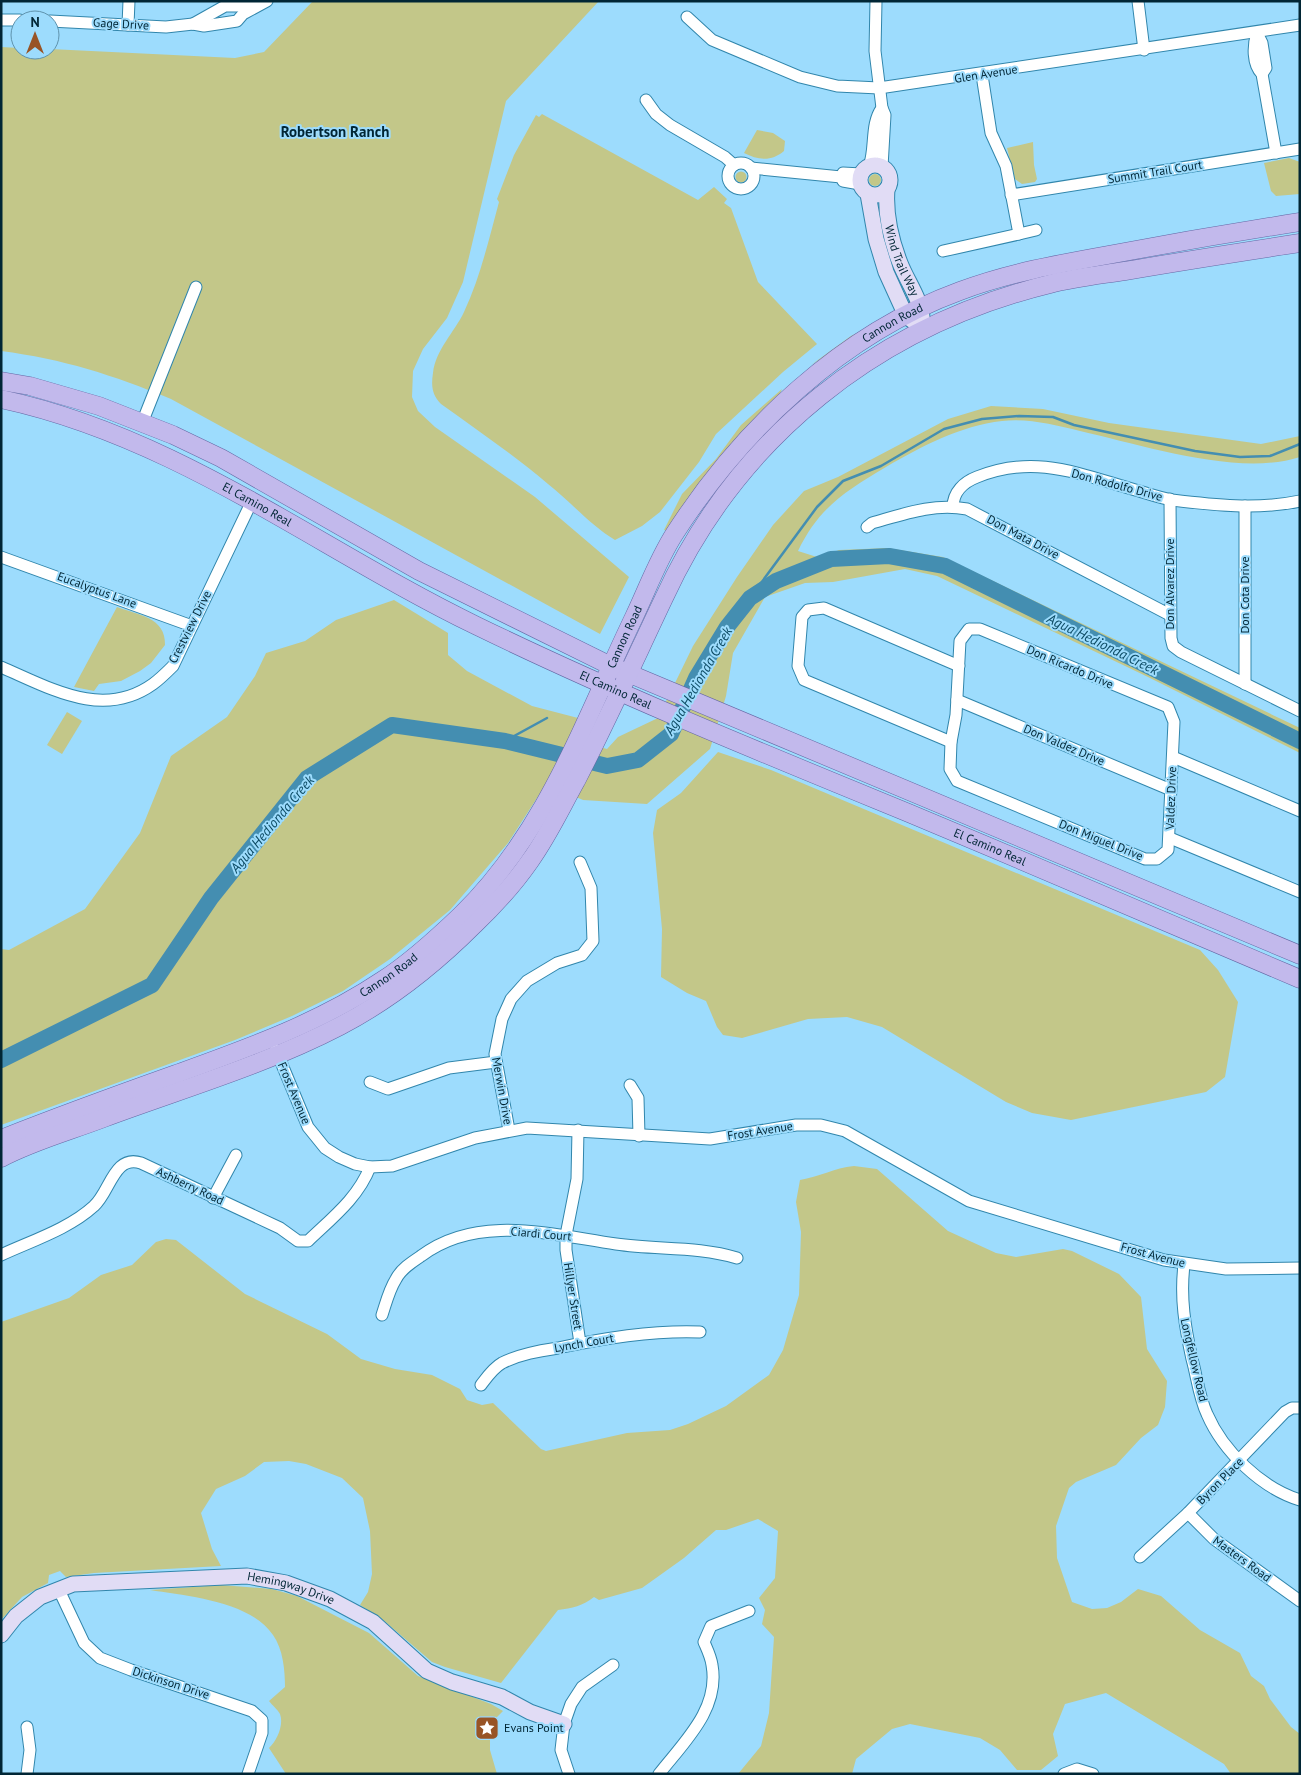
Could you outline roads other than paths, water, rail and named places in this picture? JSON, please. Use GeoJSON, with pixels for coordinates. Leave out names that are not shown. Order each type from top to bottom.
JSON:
{"type":"FeatureCollection","features":[{"type":"Feature","properties":{"kind":"main road","name":"Cannon Road"},"geometry":{"type":"LineString","coordinates":[[586,743],[602,684],[673,536],[736,452],[787,401],[823,369],[864,340],[914,312],[959,291],[1046,266],[1197,238],[1300,222]]}},
{"type":"Feature","properties":{"kind":"main road","name":"Cannon Road"},"geometry":{"type":"LineString","coordinates":[[1,1139],[341,1025],[393,994],[426,969],[475,924],[527,866],[544,842],[561,792],[586,743],[620,692],[673,578],[710,514],[733,482],[797,414],[843,377],[924,329],[967,310],[1051,284],[1300,242]]}},
{"type":"Feature","properties":{"kind":"main road","name":"El Camino Real"},"geometry":{"type":"LineString","coordinates":[[1,381],[30,386],[100,406],[173,435],[221,458],[419,571],[610,666],[1300,955]]}},
{"type":"Feature","properties":{"kind":"main road","name":"El Camino Real"},"geometry":{"type":"LineString","coordinates":[[1,399],[26,404],[92,426],[164,454],[211,477],[443,608],[602,684],[1300,978]]}},
{"type":"Feature","properties":{"kind":"main road","name":"Cannon Road"},"geometry":{"type":"LineString","coordinates":[[1,1158],[275,1047]]}},
{"type":"Feature","properties":{"kind":"street"},"geometry":{"type":"LineString","coordinates":[[128,25],[129,1]]}},
{"type":"Feature","properties":{"kind":"street","name":"Gage Drive"},"geometry":{"type":"LineString","coordinates":[[193,24],[226,6],[244,7],[267,1]]}},
{"type":"Feature","properties":{"kind":"street","name":"Wind Trail Way"},"geometry":{"type":"LineString","coordinates":[[876,1],[875,51],[882,108],[885,115],[868,177],[876,239],[886,272],[924,329]]}},
{"type":"Feature","properties":{"kind":"street"},"geometry":{"type":"LineString","coordinates":[[1138,1],[1144,50]]}},
{"type":"Feature","properties":{"kind":"street","name":"Gage Drive"},"geometry":{"type":"LineString","coordinates":[[60,22],[166,27],[193,24],[204,26],[232,23],[242,18],[244,7]]}},
{"type":"Feature","properties":{"kind":"street","name":"Glen Avenue"},"geometry":{"type":"LineString","coordinates":[[686,17],[712,40],[800,77],[836,86],[879,88],[982,75],[1300,25]]}},
{"type":"Feature","properties":{"kind":"street"},"geometry":{"type":"LineString","coordinates":[[1257,33],[1253,44],[1257,69],[1262,74],[1276,153]]}},
{"type":"Feature","properties":{"kind":"street"},"geometry":{"type":"LineString","coordinates":[[982,75],[991,133],[1006,166],[1019,234]]}},
{"type":"Feature","properties":{"kind":"street"},"geometry":{"type":"LineString","coordinates":[[646,100],[656,114],[725,157],[734,165],[745,164],[751,168],[768,168],[772,171],[841,177],[843,173],[868,177],[879,195],[887,189]]}},
{"type":"Feature","properties":{"kind":"street","name":"Summit Trail Court"},"geometry":{"type":"LineString","coordinates":[[1011,195],[1300,149]]}},
{"type":"Feature","properties":{"kind":"street"},"geometry":{"type":"LineString","coordinates":[[734,165],[728,175],[732,186],[743,189],[753,181],[772,171]]}},
{"type":"Feature","properties":{"kind":"street"},"geometry":{"type":"LineString","coordinates":[[751,168],[753,181]]}},
{"type":"Feature","properties":{"kind":"street","name":"Wind Trail Way"},"geometry":{"type":"LineString","coordinates":[[868,177],[889,174],[887,214],[914,312]]}},
{"type":"Feature","properties":{"kind":"street"},"geometry":{"type":"LineString","coordinates":[[943,251],[1036,230]]}},
{"type":"Feature","properties":{"kind":"street"},"geometry":{"type":"LineString","coordinates":[[142,423],[196,287]]}},
{"type":"Feature","properties":{"kind":"street","name":"Don Rodolfo Drive"},"geometry":{"type":"LineString","coordinates":[[953,507],[957,491],[969,480],[997,468],[1025,464],[1053,467],[1170,499],[1245,506],[1281,505],[1300,501]]}},
{"type":"Feature","properties":{"kind":"street","name":"Don Alvarez Drive"},"geometry":{"type":"LineString","coordinates":[[1170,499],[1170,614],[1171,638],[1174,646],[1181,652],[1300,711]]}},
{"type":"Feature","properties":{"kind":"street","name":"Crestview Drive"},"geometry":{"type":"LineString","coordinates":[[1,667],[77,698],[96,701],[114,700],[153,684],[173,666],[252,501]]}},
{"type":"Feature","properties":{"kind":"street","name":"Don Cota Drive"},"geometry":{"type":"LineString","coordinates":[[1245,506],[1245,684]]}},
{"type":"Feature","properties":{"kind":"street","name":"Don Mata Drive"},"geometry":{"type":"LineString","coordinates":[[867,527],[923,508],[953,507],[981,515],[1170,614]]}},
{"type":"Feature","properties":{"kind":"street","name":"Eucalyptus Lane"},"geometry":{"type":"LineString","coordinates":[[1,557],[192,626]]}},
{"type":"Feature","properties":{"kind":"street"},"geometry":{"type":"LineString","coordinates":[[950,742],[804,680],[798,666],[802,617],[808,610],[824,608],[959,666],[957,700]]}},
{"type":"Feature","properties":{"kind":"street","name":"Don Ricardo Drive"},"geometry":{"type":"LineString","coordinates":[[959,666],[960,641],[969,629],[980,629],[1168,707],[1174,722],[1173,757]]}},
{"type":"Feature","properties":{"kind":"street","name":"Don Miguel Drive"},"geometry":{"type":"LineString","coordinates":[[957,700],[950,742],[950,769],[957,781],[1145,859],[1157,859],[1168,850],[1170,838]]}},
{"type":"Feature","properties":{"kind":"street","name":"Don Valdez Drive"},"geometry":{"type":"LineString","coordinates":[[957,700],[1171,790]]}},
{"type":"Feature","properties":{"kind":"street"},"geometry":{"type":"LineString","coordinates":[[1173,757],[1300,811]]}},
{"type":"Feature","properties":{"kind":"street","name":"Valdez Drive"},"geometry":{"type":"LineString","coordinates":[[1170,838],[1173,757]]}},
{"type":"Feature","properties":{"kind":"street"},"geometry":{"type":"LineString","coordinates":[[1170,838],[1300,892]]}},
{"type":"Feature","properties":{"kind":"street","name":"Merwin Drive"},"geometry":{"type":"LineString","coordinates":[[509,1130],[494,1054],[502,1019],[511,999],[527,981],[556,962],[582,955],[593,941],[591,888],[580,862]]}},
{"type":"Feature","properties":{"kind":"street","name":"Frost Avenue"},"geometry":{"type":"LineString","coordinates":[[275,1047],[308,1127],[325,1148],[339,1158],[370,1166],[392,1166],[474,1138],[527,1128],[710,1139],[796,1125],[821,1125],[844,1132],[968,1201],[1184,1265],[1226,1269],[1300,1268]]}},
{"type":"Feature","properties":{"kind":"street"},"geometry":{"type":"LineString","coordinates":[[370,1082],[388,1089],[449,1068],[496,1062]]}},
{"type":"Feature","properties":{"kind":"street"},"geometry":{"type":"LineString","coordinates":[[630,1085],[638,1098],[638,1136]]}},
{"type":"Feature","properties":{"kind":"street","name":"Hillyer Street"},"geometry":{"type":"LineString","coordinates":[[578,1130],[576,1179],[566,1235],[566,1250],[580,1343]]}},
{"type":"Feature","properties":{"kind":"street"},"geometry":{"type":"LineString","coordinates":[[213,1198],[236,1155]]}},
{"type":"Feature","properties":{"kind":"street","name":"Ashberry Road"},"geometry":{"type":"LineString","coordinates":[[1,1255],[71,1222],[95,1206],[119,1167],[128,1162],[141,1163],[280,1228],[298,1241],[308,1241],[349,1202],[364,1181],[370,1166]]}},
{"type":"Feature","properties":{"kind":"street","name":"Ciardi Court"},"geometry":{"type":"LineString","coordinates":[[382,1314],[396,1278],[432,1248],[454,1237],[478,1231],[505,1230],[566,1235],[617,1244],[713,1250],[737,1258]]}},
{"type":"Feature","properties":{"kind":"street","name":"Longfellow Road"},"geometry":{"type":"LineString","coordinates":[[1184,1265],[1182,1303],[1184,1321],[1201,1397],[1214,1428],[1240,1461],[1267,1484],[1300,1500]]}},
{"type":"Feature","properties":{"kind":"street","name":"Lynch Court"},"geometry":{"type":"LineString","coordinates":[[481,1385],[500,1364],[520,1355],[580,1343],[667,1330],[700,1332]]}},
{"type":"Feature","properties":{"kind":"street","name":"Byron Place"},"geometry":{"type":"LineString","coordinates":[[1140,1557],[1188,1513],[1240,1461],[1285,1412],[1292,1408],[1300,1408]]}},
{"type":"Feature","properties":{"kind":"street","name":"Masters Road"},"geometry":{"type":"LineString","coordinates":[[1188,1513],[1214,1540],[1300,1601]]}},
{"type":"Feature","properties":{"kind":"street","name":"Hemingway Drive"},"geometry":{"type":"LineString","coordinates":[[1,1635],[16,1616],[40,1597],[73,1584],[103,1581],[247,1576],[286,1583],[330,1599],[373,1622],[427,1671],[452,1682],[502,1696],[530,1712],[564,1724]]}},
{"type":"Feature","properties":{"kind":"street","name":"Dickinson Drive"},"geometry":{"type":"LineString","coordinates":[[59,1590],[84,1644],[100,1658],[252,1711],[262,1720],[262,1733],[248,1774]]}},
{"type":"Feature","properties":{"kind":"street"},"geometry":{"type":"LineString","coordinates":[[659,1774],[702,1719],[712,1697],[712,1664],[704,1642],[711,1626],[749,1611]]}},
{"type":"Feature","properties":{"kind":"street"},"geometry":{"type":"LineString","coordinates":[[569,1774],[561,1750],[564,1724],[571,1704],[582,1687],[612,1665]]}},
{"type":"Feature","properties":{"kind":"street"},"geometry":{"type":"LineString","coordinates":[[26,1774],[30,1750],[27,1727]]}},
{"type":"Feature","properties":{"kind":"street"},"geometry":{"type":"LineString","coordinates":[[1064,1774],[1077,1769],[1093,1774]]}},
{"type":"Feature","properties":{"kind":"waterway"},"geometry":{"type":"LineString","coordinates":[[750,598],[817,507],[843,481],[881,466],[944,429],[982,419],[1019,416],[1053,417],[1074,425],[1195,451],[1240,457],[1270,456],[1300,444]]}},
{"type":"Feature","properties":{"kind":"waterway","name":"Agua Hedionda Creek"},"geometry":{"type":"LineString","coordinates":[[1,1060],[152,985],[211,898],[307,778],[392,725],[505,741],[607,766],[638,760],[671,734],[696,678],[727,627],[750,598],[776,581],[831,559],[889,556],[945,566],[1300,741]]}},
{"type":"Feature","properties":{"kind":"waterway"},"geometry":{"type":"LineString","coordinates":[[505,741],[547,718]]}},
{"type":"Feature","properties":{"kind":"place","name":"Evans Point"},"geometry":{"type":"Point","coordinates":[487,1728]}},
{"type":"Feature","properties":{"kind":"district","name":"Robertson Ranch"},"geometry":{"type":"Point","coordinates":[335,132]}}]}
